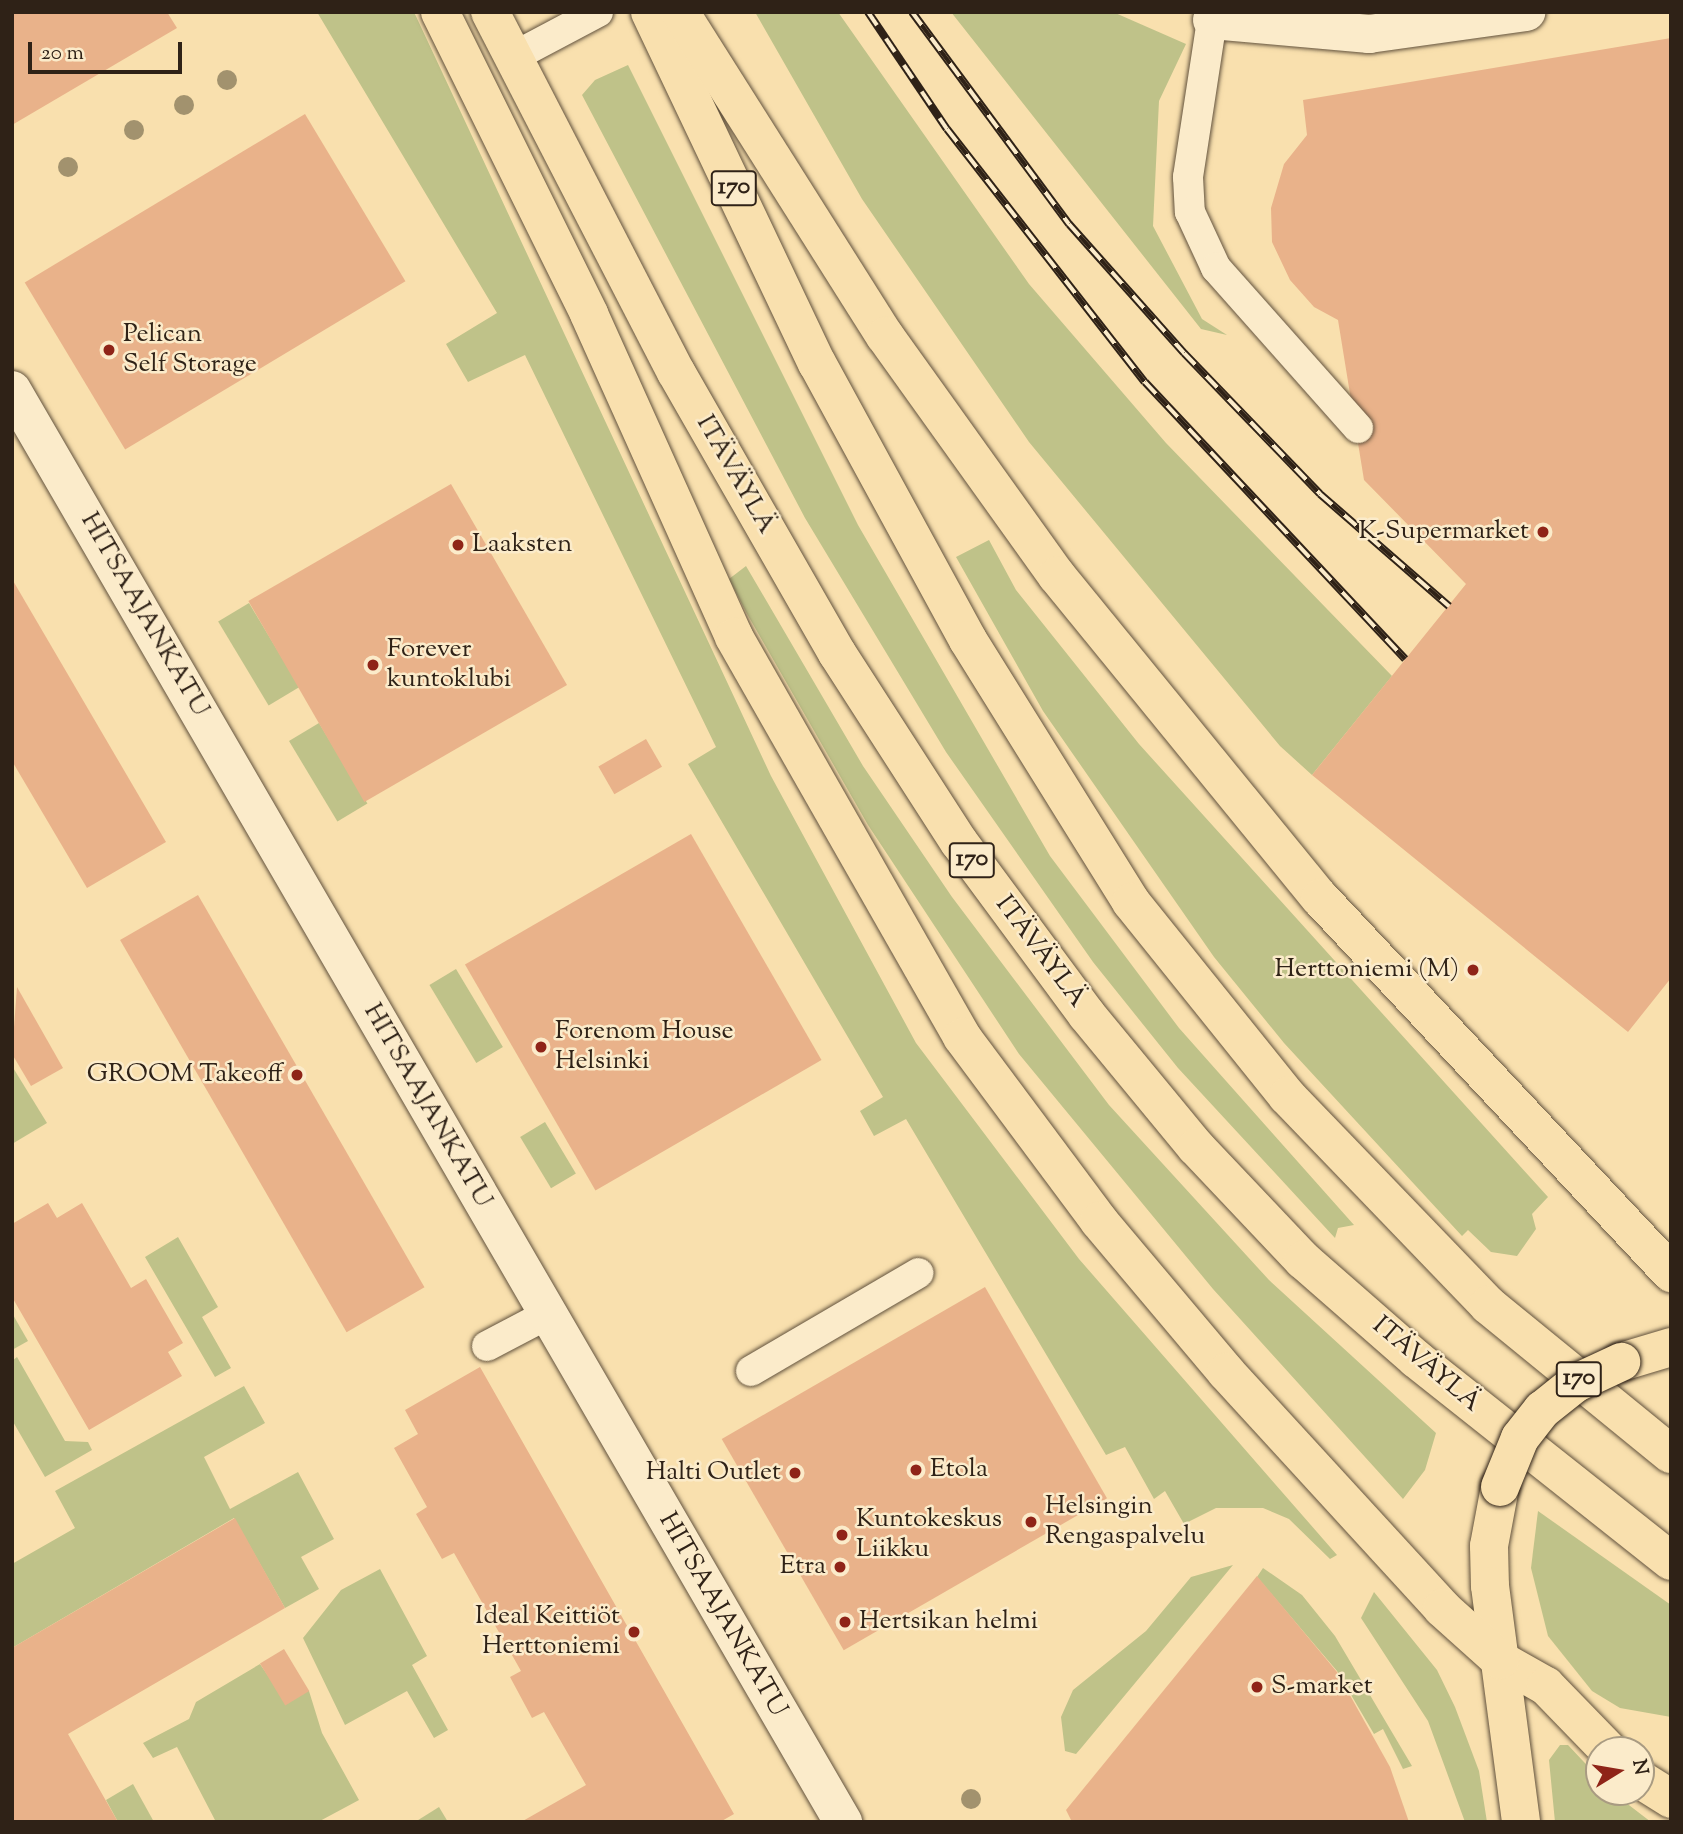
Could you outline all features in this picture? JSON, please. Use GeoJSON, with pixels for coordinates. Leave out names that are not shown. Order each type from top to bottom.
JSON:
{"type":"FeatureCollection","features":[{"type":"Feature","properties":{"kind":"main road"},"geometry":{"type":"LineString","coordinates":[[440,12],[589,314],[734,638],[962,1037],[1099,1221],[1226,1371],[1442,1608],[1500,1660],[1546,1686],[1594,1736]]}},
{"type":"Feature","properties":{"kind":"main road","name":"ITÄVÄYLÄ"},"geometry":{"type":"LineString","coordinates":[[490,12],[676,372],[837,653],[959,842],[1087,1015],[1196,1147],[1303,1260],[1663,1555]]}},
{"type":"Feature","properties":{"kind":"main road","name":"170"},"geometry":{"type":"LineString","coordinates":[[650,12],[817,363],[968,640],[1131,902],[1287,1096],[1488,1305],[1671,1454]]}},
{"type":"Feature","properties":{"kind":"main road"},"geometry":{"type":"LineString","coordinates":[[680,12],[885,336],[1062,583],[1320,898],[1671,1273]]}},
{"type":"Feature","properties":{"kind":"main road"},"geometry":{"type":"LineString","coordinates":[[1521,1822],[1500,1660],[1489,1546],[1500,1487],[1520,1438],[1542,1410],[1576,1383],[1620,1362],[1671,1347]]}},
{"type":"Feature","properties":{"kind":"main road"},"geometry":{"type":"LineString","coordinates":[[1655,1789],[1671,1799]]}},
{"type":"Feature","properties":{"kind":"street"},"geometry":{"type":"LineString","coordinates":[[1212,20],[1369,34],[1526,12]]}},
{"type":"Feature","properties":{"kind":"street","name":"HITSAAJANKATU"},"geometry":{"type":"LineString","coordinates":[[12,390],[843,1822]]}},
{"type":"Feature","properties":{"kind":"lane"},"geometry":{"type":"LineString","coordinates":[[515,56],[598,12]]}},
{"type":"Feature","properties":{"kind":"lane"},"geometry":{"type":"LineString","coordinates":[[1212,20],[1188,177],[1190,212],[1216,268],[1358,428]]}},
{"type":"Feature","properties":{"kind":"lane"},"geometry":{"type":"LineString","coordinates":[[751,1371],[919,1273]]}},
{"type":"Feature","properties":{"kind":"lane"},"geometry":{"type":"LineString","coordinates":[[487,1346],[548,1314]]}},
{"type":"Feature","properties":{"kind":"green space"},"geometry":{"type":"Polygon","coordinates":[[[317,12],[414,12],[771,776],[916,1043],[1079,1259],[1337,1555],[1330,1559],[1289,1519],[1263,1508],[1216,1508],[1184,1524],[1165,1491],[1154,1499],[1125,1447],[1106,1455],[906,1119],[874,1136],[860,1111],[883,1097],[688,764],[716,747],[525,355],[468,382],[446,344],[497,313],[317,12]]]}},
{"type":"Feature","properties":{"kind":"green space"},"geometry":{"type":"Polygon","coordinates":[[[755,12],[838,12],[1029,284],[1166,443],[1392,676],[1312,775],[1280,746],[1029,442],[862,199],[755,12]]]}},
{"type":"Feature","properties":{"kind":"green space"},"geometry":{"type":"Polygon","coordinates":[[[951,12],[1113,12],[1186,44],[1159,101],[1153,226],[1202,319],[1227,335],[1201,329],[951,12]]]}},
{"type":"Feature","properties":{"kind":"green space"},"geometry":{"type":"Polygon","coordinates":[[[628,65],[858,525],[1050,856],[1179,1028],[1354,1225],[1338,1228],[1335,1238],[1178,1068],[1093,962],[946,752],[805,518],[582,95],[595,80],[628,65]]]}},
{"type":"Feature","properties":{"kind":"green space"},"geometry":{"type":"Polygon","coordinates":[[[989,540],[1016,590],[1139,744],[1548,1197],[1532,1214],[1536,1229],[1517,1256],[1491,1252],[1468,1230],[1462,1236],[1284,1043],[1214,957],[1043,711],[956,557],[989,540]]]}},
{"type":"Feature","properties":{"kind":"green space"},"geometry":{"type":"Polygon","coordinates":[[[746,566],[863,766],[952,897],[1109,1105],[1269,1280],[1436,1433],[1425,1470],[1403,1499],[1213,1289],[1019,1054],[868,825],[746,612],[729,579],[746,566]]]}},
{"type":"Feature","properties":{"kind":"green space"},"geometry":{"type":"Polygon","coordinates":[[[249,603],[299,687],[269,706],[218,622],[249,603]]]}},
{"type":"Feature","properties":{"kind":"green space"},"geometry":{"type":"Polygon","coordinates":[[[319,723],[367,804],[337,822],[289,741],[319,723]]]}},
{"type":"Feature","properties":{"kind":"green space"},"geometry":{"type":"Polygon","coordinates":[[[456,969],[503,1047],[476,1063],[429,985],[456,969]]]}},
{"type":"Feature","properties":{"kind":"green space"},"geometry":{"type":"Polygon","coordinates":[[[12,1066],[47,1123],[12,1144],[12,1066]]]}},
{"type":"Feature","properties":{"kind":"green space"},"geometry":{"type":"Polygon","coordinates":[[[545,1122],[576,1173],[551,1188],[520,1137],[545,1122]]]}},
{"type":"Feature","properties":{"kind":"green space"},"geometry":{"type":"Polygon","coordinates":[[[178,1237],[218,1307],[202,1317],[231,1368],[215,1377],[145,1257],[178,1237]]]}},
{"type":"Feature","properties":{"kind":"green space"},"geometry":{"type":"Polygon","coordinates":[[[12,1313],[28,1341],[12,1350],[12,1313]]]}},
{"type":"Feature","properties":{"kind":"green space"},"geometry":{"type":"Polygon","coordinates":[[[17,1357],[65,1441],[88,1442],[92,1450],[45,1477],[12,1420],[12,1361],[17,1357]]]}},
{"type":"Feature","properties":{"kind":"green space"},"geometry":{"type":"Polygon","coordinates":[[[244,1386],[265,1423],[204,1457],[230,1509],[298,1472],[334,1539],[301,1557],[319,1589],[285,1608],[234,1518],[12,1648],[12,1564],[75,1528],[55,1491],[244,1386]]]}},
{"type":"Feature","properties":{"kind":"green space"},"geometry":{"type":"Polygon","coordinates":[[[1538,1511],[1671,1605],[1671,1717],[1620,1708],[1592,1691],[1548,1636],[1531,1568],[1538,1511]]]}},
{"type":"Feature","properties":{"kind":"green space"},"geometry":{"type":"Polygon","coordinates":[[[1233,1565],[1076,1754],[1065,1751],[1061,1717],[1073,1690],[1146,1631],[1191,1577],[1233,1565]]]}},
{"type":"Feature","properties":{"kind":"green space"},"geometry":{"type":"Polygon","coordinates":[[[1263,1568],[1302,1595],[1335,1636],[1412,1766],[1403,1769],[1383,1729],[1374,1734],[1337,1671],[1257,1577],[1263,1568]]]}},
{"type":"Feature","properties":{"kind":"green space"},"geometry":{"type":"Polygon","coordinates":[[[380,1569],[427,1656],[412,1665],[448,1730],[434,1738],[407,1691],[345,1725],[303,1638],[341,1590],[380,1569]]]}},
{"type":"Feature","properties":{"kind":"green space"},"geometry":{"type":"Polygon","coordinates":[[[1374,1592],[1437,1670],[1455,1707],[1479,1771],[1487,1822],[1465,1822],[1428,1721],[1361,1618],[1374,1592]]]}},
{"type":"Feature","properties":{"kind":"green space"},"geometry":{"type":"Polygon","coordinates":[[[260,1664],[271,1680],[309,1691],[322,1733],[359,1800],[318,1822],[216,1822],[177,1747],[153,1758],[143,1743],[189,1719],[196,1702],[260,1664]]]}},
{"type":"Feature","properties":{"kind":"green space"},"geometry":{"type":"Polygon","coordinates":[[[1560,1745],[1568,1745],[1585,1763],[1585,1806],[1630,1806],[1651,1822],[1555,1822],[1549,1760],[1560,1745]]]}},
{"type":"Feature","properties":{"kind":"green space"},"geometry":{"type":"Polygon","coordinates":[[[133,1784],[154,1822],[118,1822],[106,1800],[133,1784]]]}},
{"type":"Feature","properties":{"kind":"green space"},"geometry":{"type":"Polygon","coordinates":[[[439,1807],[448,1822],[415,1822],[439,1807]]]}},
{"type":"Feature","properties":{"kind":"building"},"geometry":{"type":"Polygon","coordinates":[[[12,12],[167,12],[177,28],[12,125],[12,12]]]}},
{"type":"Feature","properties":{"kind":"building","name":"K-Supermarket"},"geometry":{"type":"Polygon","coordinates":[[[1671,38],[1671,978],[1628,1032],[1312,775],[1466,584],[1364,480],[1338,320],[1314,307],[1290,280],[1272,242],[1271,208],[1284,164],[1307,135],[1303,100],[1671,38]]]}},
{"type":"Feature","properties":{"kind":"building"},"geometry":{"type":"Polygon","coordinates":[[[305,114],[405,281],[125,450],[25,282],[305,114]]]}},
{"type":"Feature","properties":{"kind":"building"},"geometry":{"type":"Polygon","coordinates":[[[451,484],[567,685],[364,802],[248,601],[451,484]]]}},
{"type":"Feature","properties":{"kind":"building"},"geometry":{"type":"Polygon","coordinates":[[[12,579],[166,842],[87,888],[12,761],[12,579]]]}},
{"type":"Feature","properties":{"kind":"building"},"geometry":{"type":"Polygon","coordinates":[[[646,739],[662,767],[614,794],[598,766],[646,739]]]}},
{"type":"Feature","properties":{"kind":"building"},"geometry":{"type":"Polygon","coordinates":[[[691,834],[822,1060],[595,1191],[465,964],[691,834]]]}},
{"type":"Feature","properties":{"kind":"building"},"geometry":{"type":"Polygon","coordinates":[[[198,895],[425,1287],[347,1332],[120,940],[198,895]]]}},
{"type":"Feature","properties":{"kind":"building"},"geometry":{"type":"Polygon","coordinates":[[[17,987],[63,1068],[31,1086],[12,1054],[17,987]]]}},
{"type":"Feature","properties":{"kind":"building"},"geometry":{"type":"Polygon","coordinates":[[[48,1203],[57,1218],[82,1203],[131,1288],[146,1279],[183,1343],[168,1352],[182,1376],[89,1430],[12,1297],[12,1224],[48,1203]]]}},
{"type":"Feature","properties":{"kind":"building","name":"Etola"},"geometry":{"type":"Polygon","coordinates":[[[985,1287],[1107,1498],[844,1650],[722,1439],[985,1287]]]}},
{"type":"Feature","properties":{"kind":"building"},"geometry":{"type":"Polygon","coordinates":[[[480,1367],[734,1814],[720,1822],[521,1822],[586,1785],[544,1712],[532,1718],[510,1677],[521,1671],[454,1553],[442,1559],[416,1514],[427,1507],[394,1448],[418,1434],[405,1410],[480,1367]]]}},
{"type":"Feature","properties":{"kind":"building"},"geometry":{"type":"Polygon","coordinates":[[[235,1518],[285,1608],[68,1734],[118,1822],[12,1822],[12,1648],[235,1518]]]}},
{"type":"Feature","properties":{"kind":"building","name":"S-market"},"geometry":{"type":"Polygon","coordinates":[[[1257,1576],[1337,1672],[1390,1767],[1409,1822],[1072,1822],[1066,1810],[1257,1576]]]}},
{"type":"Feature","properties":{"kind":"building"},"geometry":{"type":"Polygon","coordinates":[[[284,1649],[309,1691],[285,1705],[260,1663],[284,1649]]]}},
{"type":"Feature","properties":{"kind":"railway"},"geometry":{"type":"LineString","coordinates":[[868,12],[947,129],[1145,382],[1405,659]]}},
{"type":"Feature","properties":{"kind":"railway"},"geometry":{"type":"LineString","coordinates":[[912,12],[1069,224],[1184,353],[1320,494],[1449,606]]}},
{"type":"Feature","properties":{"kind":"place","name":"Pelican Self Storage"},"geometry":{"type":"Point","coordinates":[109,350]}},
{"type":"Feature","properties":{"kind":"place","name":"K-Supermarket"},"geometry":{"type":"Point","coordinates":[1543,532]}},
{"type":"Feature","properties":{"kind":"place","name":"Laaksten"},"geometry":{"type":"Point","coordinates":[458,545]}},
{"type":"Feature","properties":{"kind":"place","name":"Forever kuntoklubi"},"geometry":{"type":"Point","coordinates":[373,665]}},
{"type":"Feature","properties":{"kind":"place","name":"Herttoniemi (M)"},"geometry":{"type":"Point","coordinates":[1473,970]}},
{"type":"Feature","properties":{"kind":"place","name":"Forenom House Helsinki"},"geometry":{"type":"Point","coordinates":[541,1047]}},
{"type":"Feature","properties":{"kind":"place","name":"GROOM Takeoff"},"geometry":{"type":"Point","coordinates":[297,1075]}},
{"type":"Feature","properties":{"kind":"place","name":"Etola"},"geometry":{"type":"Point","coordinates":[916,1470]}},
{"type":"Feature","properties":{"kind":"place","name":"Halti Outlet"},"geometry":{"type":"Point","coordinates":[795,1473]}},
{"type":"Feature","properties":{"kind":"place","name":"Helsingin Rengaspalvelu"},"geometry":{"type":"Point","coordinates":[1031,1522]}},
{"type":"Feature","properties":{"kind":"place","name":"Kuntokeskus Liikku"},"geometry":{"type":"Point","coordinates":[842,1535]}},
{"type":"Feature","properties":{"kind":"place","name":"Etra"},"geometry":{"type":"Point","coordinates":[840,1567]}},
{"type":"Feature","properties":{"kind":"place","name":"Hertsikan helmi"},"geometry":{"type":"Point","coordinates":[845,1622]}},
{"type":"Feature","properties":{"kind":"place","name":"Ideal Keittiöt Herttoniemi"},"geometry":{"type":"Point","coordinates":[634,1632]}},
{"type":"Feature","properties":{"kind":"place","name":"S-market"},"geometry":{"type":"Point","coordinates":[1257,1687]}}]}
